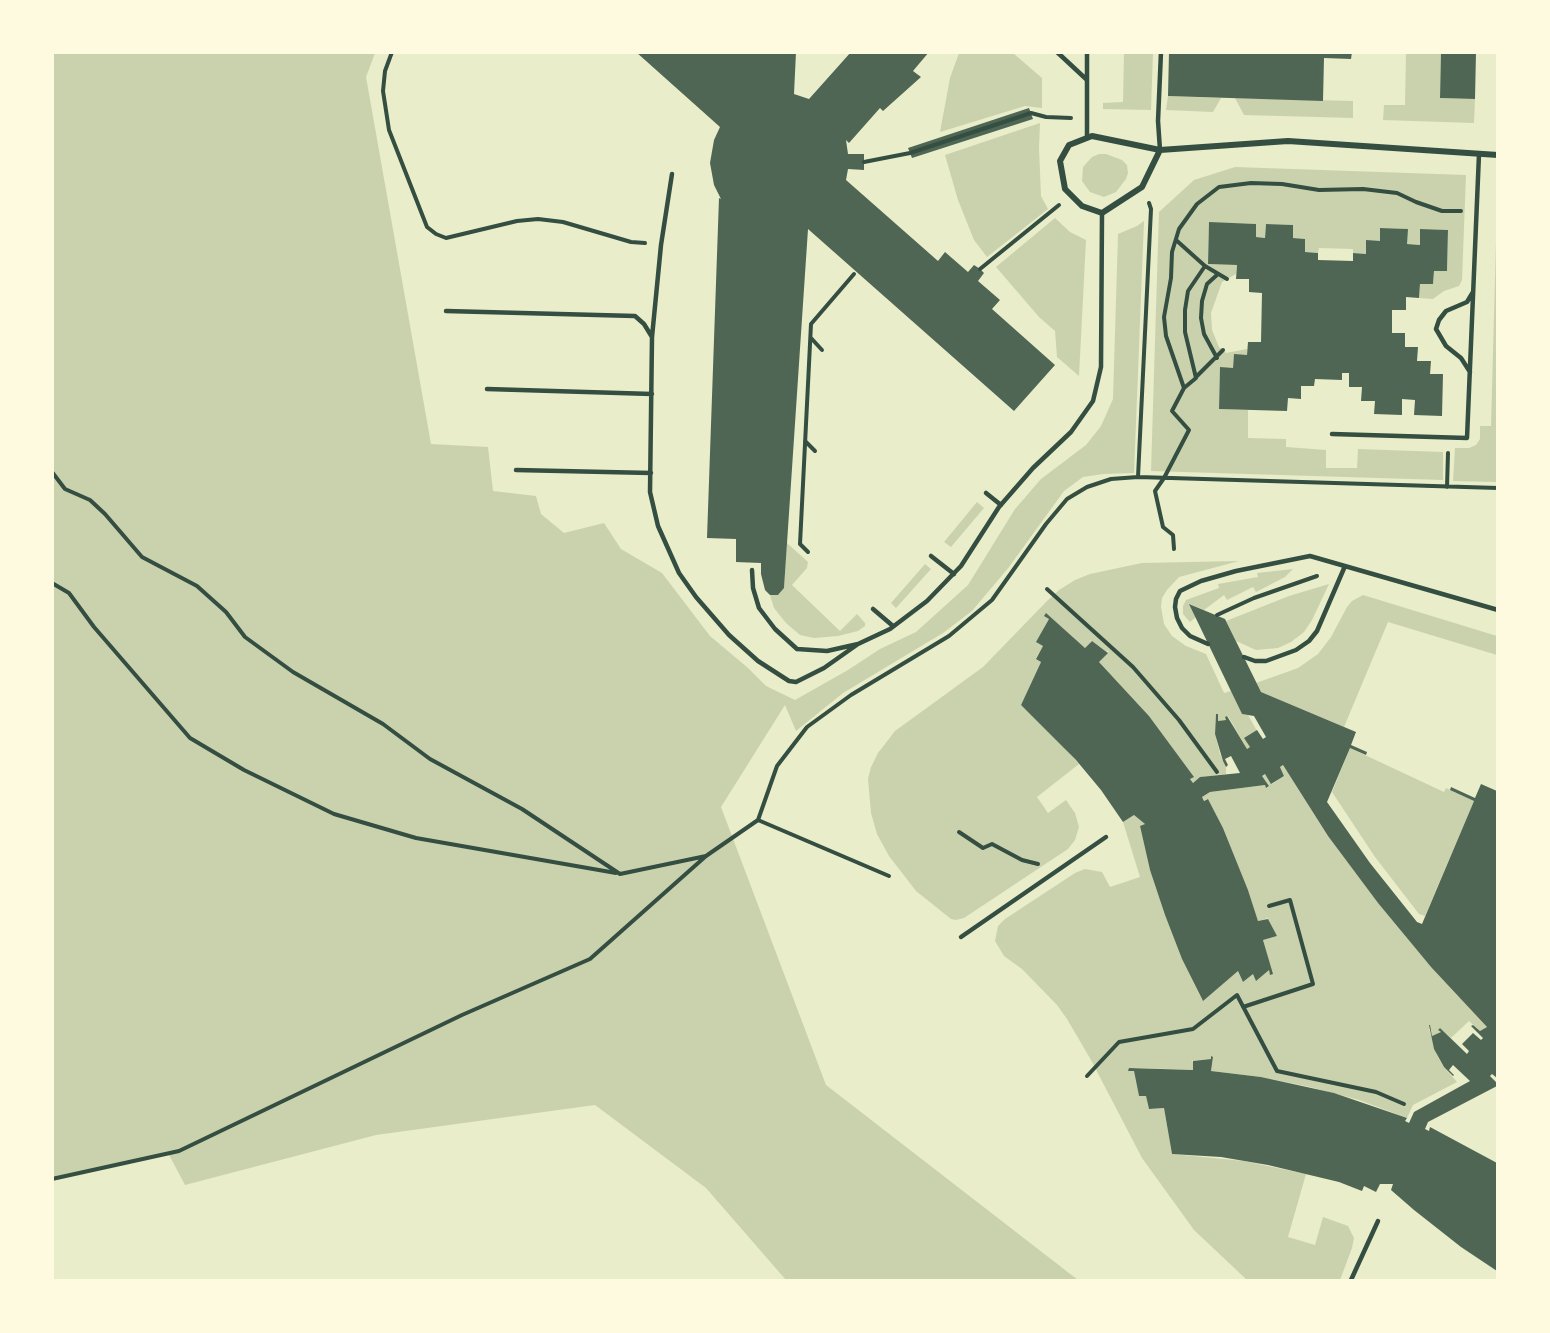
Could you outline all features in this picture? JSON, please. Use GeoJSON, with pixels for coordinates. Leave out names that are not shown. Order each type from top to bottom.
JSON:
{"type":"FeatureCollection","features":[{"type":"Feature","properties":{"kind":"street"},"geometry":{"type":"LineString","coordinates":[[1160,150],[1142,187],[1102,213],[1082,206],[1065,189],[1060,161],[1069,145],[1092,136],[1160,150],[1288,141],[1497,155]]}},
{"type":"Feature","properties":{"kind":"lane"},"geometry":{"type":"LineString","coordinates":[[1057,52],[1086,79]]}},
{"type":"Feature","properties":{"kind":"lane"},"geometry":{"type":"LineString","coordinates":[[1087,52],[1087,138]]}},
{"type":"Feature","properties":{"kind":"lane"},"geometry":{"type":"LineString","coordinates":[[1160,150],[1158,121],[1161,52]]}},
{"type":"Feature","properties":{"kind":"lane"},"geometry":{"type":"LineString","coordinates":[[1332,434],[1467,438],[1479,154]]}},
{"type":"Feature","properties":{"kind":"lane"},"geometry":{"type":"LineString","coordinates":[[672,174],[661,244],[652,337],[650,492],[658,526],[679,573],[696,597],[729,635],[758,662],[789,681],[796,682],[824,668],[858,644],[894,626],[927,602],[961,566],[1001,505],[1071,432],[1092,401],[1101,367],[1102,213]]}},
{"type":"Feature","properties":{"kind":"lane"},"geometry":{"type":"LineString","coordinates":[[1470,372],[1461,358],[1446,346],[1436,329],[1446,311],[1467,302],[1473,292]]}},
{"type":"Feature","properties":{"kind":"lane"},"geometry":{"type":"LineString","coordinates":[[446,310],[635,316],[644,324],[652,337]]}},
{"type":"Feature","properties":{"kind":"lane"},"geometry":{"type":"LineString","coordinates":[[487,389],[651,394]]}},
{"type":"Feature","properties":{"kind":"lane"},"geometry":{"type":"LineString","coordinates":[[516,470],[651,473]]}},
{"type":"Feature","properties":{"kind":"lane"},"geometry":{"type":"LineString","coordinates":[[986,493],[1001,505]]}},
{"type":"Feature","properties":{"kind":"lane"},"geometry":{"type":"LineString","coordinates":[[931,556],[954,574]]}},
{"type":"Feature","properties":{"kind":"lane"},"geometry":{"type":"LineString","coordinates":[[1208,644],[1190,636],[1182,628],[1174,607],[1180,591],[1236,571],[1310,556],[1497,610]]}},
{"type":"Feature","properties":{"kind":"lane"},"geometry":{"type":"LineString","coordinates":[[1244,657],[1255,661],[1266,661],[1296,650],[1309,641],[1317,631],[1346,566]]}},
{"type":"Feature","properties":{"kind":"lane"},"geometry":{"type":"LineString","coordinates":[[752,570],[753,588],[759,608],[775,629],[797,650],[827,651],[858,644]]}},
{"type":"Feature","properties":{"kind":"lane"},"geometry":{"type":"LineString","coordinates":[[873,609],[894,626]]}},
{"type":"Feature","properties":{"kind":"lane"},"geometry":{"type":"LineString","coordinates":[[961,937],[1106,837]]}},
{"type":"Feature","properties":{"kind":"lane"},"geometry":{"type":"LineString","coordinates":[[1351,1281],[1378,1221]]}},
{"type":"Feature","properties":{"kind":"path"},"geometry":{"type":"LineString","coordinates":[[392,52],[385,71],[383,91],[389,130],[428,227],[436,234],[446,237],[517,221],[538,219],[563,222],[631,242],[661,244]]}},
{"type":"Feature","properties":{"kind":"path"},"geometry":{"type":"LineString","coordinates":[[864,162],[910,153],[1031,113],[1046,117],[1087,119]]}},
{"type":"Feature","properties":{"kind":"path"},"geometry":{"type":"LineString","coordinates":[[1184,388],[1166,336],[1164,317],[1172,252],[1179,229],[1197,204],[1219,187],[1251,183],[1282,184],[1319,190],[1363,189],[1397,193],[1442,211],[1476,211]]}},
{"type":"Feature","properties":{"kind":"path"},"geometry":{"type":"LineString","coordinates":[[1138,477],[1151,209],[1142,187]]}},
{"type":"Feature","properties":{"kind":"path"},"geometry":{"type":"LineString","coordinates":[[980,269],[1055,209],[1069,193]]}},
{"type":"Feature","properties":{"kind":"path"},"geometry":{"type":"LineString","coordinates":[[1176,240],[1205,266],[1227,279]]}},
{"type":"Feature","properties":{"kind":"path"},"geometry":{"type":"LineString","coordinates":[[1196,378],[1185,332],[1185,310],[1188,291],[1205,266]]}},
{"type":"Feature","properties":{"kind":"path"},"geometry":{"type":"LineString","coordinates":[[808,552],[800,544],[811,324],[854,274]]}},
{"type":"Feature","properties":{"kind":"path"},"geometry":{"type":"LineString","coordinates":[[1217,358],[1204,333],[1201,318],[1202,301],[1207,284],[1218,274]]}},
{"type":"Feature","properties":{"kind":"path"},"geometry":{"type":"LineString","coordinates":[[811,338],[822,350]]}},
{"type":"Feature","properties":{"kind":"path"},"geometry":{"type":"LineString","coordinates":[[1174,549],[1173,535],[1163,527],[1155,491],[1189,430],[1172,411],[1184,388],[1223,350]]}},
{"type":"Feature","properties":{"kind":"path"},"geometry":{"type":"LineString","coordinates":[[1446,487],[1449,437]]}},
{"type":"Feature","properties":{"kind":"path"},"geometry":{"type":"LineString","coordinates":[[806,441],[815,451]]}},
{"type":"Feature","properties":{"kind":"path"},"geometry":{"type":"LineString","coordinates":[[52,472],[65,489],[90,500],[105,514],[142,557],[197,586],[226,612],[245,637],[293,672],[383,724],[430,759],[522,809],[620,874]]}},
{"type":"Feature","properties":{"kind":"path"},"geometry":{"type":"LineString","coordinates":[[52,1179],[179,1150],[462,1015],[590,959],[706,856],[758,820],[777,766],[807,727],[851,695],[949,636],[992,600],[1046,524],[1067,499],[1087,487],[1111,479],[1138,477],[1497,488]]}},
{"type":"Feature","properties":{"kind":"path"},"geometry":{"type":"LineString","coordinates":[[1217,615],[1275,590],[1346,566]]}},
{"type":"Feature","properties":{"kind":"path"},"geometry":{"type":"LineString","coordinates":[[52,583],[69,593],[94,627],[190,738],[244,770],[334,814],[416,838],[620,874],[706,856]]}},
{"type":"Feature","properties":{"kind":"path"},"geometry":{"type":"LineString","coordinates":[[1047,589],[1133,667],[1179,720],[1217,772]]}},
{"type":"Feature","properties":{"kind":"path"},"geometry":{"type":"LineString","coordinates":[[758,820],[889,876]]}},
{"type":"Feature","properties":{"kind":"path"},"geometry":{"type":"LineString","coordinates":[[959,832],[983,848],[992,844],[1022,860],[1059,868]]}},
{"type":"Feature","properties":{"kind":"path"},"geometry":{"type":"LineString","coordinates":[[1244,1007],[1313,984],[1290,900],[1269,906]]}},
{"type":"Feature","properties":{"kind":"path"},"geometry":{"type":"LineString","coordinates":[[1087,1076],[1119,1042],[1193,1029],[1237,995],[1276,1071],[1376,1092],[1404,1104]]}},
{"type":"Feature","properties":{"kind":"green space"},"geometry":{"type":"Polygon","coordinates":[[[52,53],[375,53],[366,77],[431,444],[488,447],[493,491],[536,496],[541,514],[564,533],[604,523],[621,549],[662,573],[710,636],[766,686],[795,700],[880,649],[916,632],[968,585],[1015,509],[1041,479],[1086,445],[1101,426],[1113,399],[1118,234],[1144,221],[1134,473],[1083,477],[1064,491],[1009,567],[972,611],[943,633],[843,693],[796,731],[785,705],[721,807],[826,1085],[1078,1280],[786,1280],[706,1188],[595,1105],[376,1135],[185,1185],[168,1153],[53,1179],[52,53]]]}},
{"type":"Feature","properties":{"kind":"green space"},"geometry":{"type":"Polygon","coordinates":[[[959,53],[1013,53],[1042,78],[1042,108],[1025,106],[940,132],[950,78],[959,53]]]}},
{"type":"Feature","properties":{"kind":"green space"},"geometry":{"type":"Polygon","coordinates":[[[1124,53],[1153,53],[1151,110],[1103,109],[1103,103],[1123,102],[1124,53]]]}},
{"type":"Feature","properties":{"kind":"green space"},"geometry":{"type":"Polygon","coordinates":[[[1406,53],[1441,53],[1440,98],[1475,99],[1474,123],[1383,120],[1384,105],[1405,105],[1406,53]]]}},
{"type":"Feature","properties":{"kind":"green space"},"geometry":{"type":"Polygon","coordinates":[[[1168,96],[1221,98],[1213,112],[1166,110],[1168,96]]]}},
{"type":"Feature","properties":{"kind":"green space"},"geometry":{"type":"Polygon","coordinates":[[[1235,98],[1353,101],[1353,118],[1244,115],[1235,98]]]}},
{"type":"Feature","properties":{"kind":"green space"},"geometry":{"type":"Polygon","coordinates":[[[1040,123],[1041,196],[1048,209],[987,257],[974,240],[958,200],[945,155],[1040,123]]]}},
{"type":"Feature","properties":{"kind":"green space"},"geometry":{"type":"Polygon","coordinates":[[[1099,154],[1122,160],[1127,165],[1128,173],[1116,192],[1104,197],[1090,192],[1082,181],[1083,167],[1092,157],[1099,154]]]}},
{"type":"Feature","properties":{"kind":"green space"},"geometry":{"type":"Polygon","coordinates":[[[1235,167],[1466,175],[1462,280],[1459,286],[1444,291],[1433,299],[1419,298],[1420,284],[1433,284],[1434,271],[1447,271],[1448,230],[1421,229],[1420,245],[1407,244],[1407,229],[1381,228],[1380,241],[1366,241],[1366,254],[1353,253],[1353,249],[1319,248],[1318,253],[1305,252],[1305,239],[1293,238],[1293,225],[1266,224],[1265,238],[1256,237],[1256,224],[1209,223],[1208,264],[1237,265],[1236,274],[1222,282],[1211,313],[1212,330],[1219,347],[1226,353],[1247,349],[1247,355],[1234,355],[1233,368],[1220,368],[1219,409],[1248,410],[1248,438],[1286,439],[1286,447],[1326,450],[1326,468],[1357,468],[1358,449],[1443,452],[1443,480],[1151,471],[1159,212],[1194,180],[1235,167]]]}},
{"type":"Feature","properties":{"kind":"green space"},"geometry":{"type":"Polygon","coordinates":[[[1497,205],[1497,482],[1453,481],[1455,448],[1469,448],[1476,445],[1480,439],[1480,426],[1491,426],[1497,205]]]}},
{"type":"Feature","properties":{"kind":"green space"},"geometry":{"type":"Polygon","coordinates":[[[1055,218],[1070,232],[1086,240],[1079,376],[1057,357],[1055,331],[1039,317],[996,267],[1055,218]]]}},
{"type":"Feature","properties":{"kind":"green space"},"geometry":{"type":"Polygon","coordinates":[[[977,502],[984,508],[951,547],[944,542],[977,502]]]}},
{"type":"Feature","properties":{"kind":"green space"},"geometry":{"type":"Polygon","coordinates":[[[787,543],[808,562],[807,568],[792,585],[840,631],[857,614],[865,626],[858,631],[838,636],[814,638],[800,635],[786,623],[774,608],[770,595],[778,595],[784,588],[787,543]]]}},
{"type":"Feature","properties":{"kind":"green space"},"geometry":{"type":"Polygon","coordinates":[[[1239,561],[1179,577],[1162,598],[1161,607],[1164,624],[1172,636],[1186,646],[1206,654],[1224,693],[1231,691],[1242,714],[1248,715],[1257,731],[1245,738],[1250,747],[1247,749],[1228,716],[1225,717],[1226,720],[1218,721],[1218,714],[1216,714],[1215,734],[1226,767],[1226,774],[1201,777],[1193,783],[1190,779],[1193,776],[1149,716],[1099,662],[1109,651],[1090,640],[1091,642],[1085,648],[1046,614],[1045,616],[1049,619],[1037,642],[1043,646],[1036,658],[1041,662],[1021,705],[1079,764],[1037,797],[1048,813],[1066,800],[1075,813],[1079,827],[1075,840],[1068,849],[964,918],[951,919],[916,891],[889,856],[877,834],[871,813],[868,779],[871,767],[878,753],[895,731],[983,667],[1047,601],[1075,580],[1090,574],[1142,563],[1239,561]]]}},
{"type":"Feature","properties":{"kind":"green space"},"geometry":{"type":"Polygon","coordinates":[[[925,564],[931,569],[896,608],[891,603],[925,564]]]}},
{"type":"Feature","properties":{"kind":"green space"},"geometry":{"type":"Polygon","coordinates":[[[1293,569],[1285,577],[1256,592],[1253,587],[1227,600],[1224,595],[1204,610],[1190,604],[1196,617],[1190,622],[1183,614],[1186,600],[1219,588],[1218,584],[1258,577],[1257,573],[1293,569]]]}},
{"type":"Feature","properties":{"kind":"green space"},"geometry":{"type":"Polygon","coordinates":[[[1329,584],[1304,632],[1278,648],[1256,650],[1236,641],[1226,621],[1289,596],[1329,584]]]}},
{"type":"Feature","properties":{"kind":"green space"},"geometry":{"type":"Polygon","coordinates":[[[1363,595],[1497,636],[1497,655],[1388,622],[1344,727],[1261,692],[1256,683],[1298,668],[1318,654],[1331,637],[1347,607],[1363,595]]]}},
{"type":"Feature","properties":{"kind":"green space"},"geometry":{"type":"Polygon","coordinates":[[[1350,748],[1444,792],[1446,788],[1474,801],[1425,916],[1419,914],[1375,857],[1332,792],[1350,748]]]}},
{"type":"Feature","properties":{"kind":"green space"},"geometry":{"type":"Polygon","coordinates":[[[1283,765],[1328,836],[1378,903],[1431,967],[1487,1027],[1480,1031],[1469,1021],[1451,1038],[1440,1028],[1438,1030],[1441,1032],[1432,1036],[1429,1029],[1437,1055],[1457,1082],[1413,1105],[1407,1118],[1359,1100],[1310,1087],[1261,1077],[1211,1071],[1213,1057],[1191,1061],[1193,1070],[1129,1068],[1129,1071],[1134,1071],[1139,1096],[1146,1096],[1149,1109],[1164,1108],[1172,1154],[1244,1161],[1306,1174],[1288,1237],[1315,1245],[1323,1217],[1348,1226],[1354,1238],[1340,1280],[1247,1280],[1194,1230],[1142,1158],[1067,1019],[1057,1005],[1022,969],[1004,956],[995,941],[998,926],[1005,919],[1075,873],[1085,869],[1102,872],[1110,887],[1140,877],[1123,822],[1134,815],[1145,824],[1140,826],[1150,870],[1182,959],[1202,1000],[1238,971],[1243,982],[1253,974],[1269,970],[1270,974],[1272,973],[1263,940],[1277,935],[1267,917],[1258,921],[1223,828],[1208,799],[1204,800],[1202,797],[1210,792],[1265,785],[1267,788],[1269,786],[1262,776],[1265,774],[1272,784],[1284,776],[1280,767],[1283,765]]]}},
{"type":"Feature","properties":{"kind":"building"},"geometry":{"type":"Polygon","coordinates":[[[636,52],[796,52],[794,94],[809,99],[851,52],[929,52],[913,71],[921,77],[883,111],[880,108],[849,143],[846,140],[848,154],[864,154],[864,170],[848,169],[846,180],[938,261],[945,252],[968,272],[974,265],[980,269],[984,273],[978,281],[1000,300],[992,309],[1055,365],[1014,411],[808,229],[784,588],[778,595],[770,595],[765,590],[761,563],[736,562],[736,539],[707,538],[719,198],[721,199],[714,185],[710,163],[714,140],[720,127],[636,52]]]}},
{"type":"Feature","properties":{"kind":"building"},"geometry":{"type":"Polygon","coordinates":[[[1169,52],[1352,52],[1351,59],[1324,58],[1323,101],[1168,96],[1169,52]]]}},
{"type":"Feature","properties":{"kind":"building"},"geometry":{"type":"Polygon","coordinates":[[[1441,52],[1476,52],[1475,99],[1440,98],[1441,52]]]}},
{"type":"Feature","properties":{"kind":"building"},"geometry":{"type":"Polygon","coordinates":[[[1029,108],[1033,119],[912,158],[908,148],[1029,108]]]}},
{"type":"Feature","properties":{"kind":"building"},"geometry":{"type":"Polygon","coordinates":[[[1209,222],[1256,224],[1256,237],[1265,238],[1266,224],[1293,225],[1293,238],[1305,239],[1305,252],[1318,253],[1318,260],[1353,261],[1353,253],[1366,254],[1366,240],[1380,241],[1380,228],[1408,229],[1407,244],[1420,245],[1420,229],[1448,230],[1447,271],[1434,271],[1433,284],[1420,284],[1419,298],[1406,297],[1406,310],[1392,310],[1392,333],[1405,333],[1405,347],[1418,347],[1417,361],[1431,361],[1430,374],[1443,374],[1442,416],[1414,415],[1415,400],[1402,399],[1402,415],[1374,414],[1375,401],[1361,401],[1362,387],[1349,387],[1349,373],[1342,373],[1342,380],[1315,379],[1314,386],[1301,386],[1301,399],[1288,398],[1287,411],[1219,409],[1220,367],[1233,368],[1234,354],[1247,355],[1248,342],[1261,342],[1262,293],[1249,292],[1249,279],[1236,279],[1237,265],[1208,264],[1209,222]]]}},
{"type":"Feature","properties":{"kind":"building"},"geometry":{"type":"Polygon","coordinates":[[[1189,604],[1225,619],[1261,692],[1356,732],[1351,745],[1367,752],[1366,755],[1350,748],[1327,802],[1370,863],[1417,922],[1422,924],[1474,801],[1450,790],[1451,787],[1475,798],[1481,784],[1497,791],[1497,1078],[1492,1074],[1490,1076],[1497,1086],[1428,1122],[1425,1129],[1429,1131],[1430,1127],[1497,1163],[1497,1271],[1461,1247],[1414,1210],[1391,1190],[1393,1184],[1380,1184],[1376,1192],[1364,1186],[1362,1191],[1339,1182],[1268,1165],[1221,1157],[1172,1154],[1164,1108],[1149,1109],[1146,1096],[1139,1096],[1134,1071],[1128,1071],[1129,1068],[1193,1070],[1193,1061],[1211,1059],[1211,1056],[1213,1057],[1211,1071],[1261,1077],[1334,1093],[1407,1118],[1405,1121],[1409,1123],[1414,1112],[1470,1081],[1453,1065],[1449,1070],[1453,1076],[1444,1067],[1434,1049],[1429,1025],[1432,1036],[1441,1032],[1438,1030],[1440,1028],[1467,1054],[1469,1051],[1462,1044],[1473,1033],[1481,1040],[1483,1038],[1471,1026],[1473,1025],[1480,1031],[1487,1027],[1431,967],[1378,903],[1328,836],[1283,765],[1280,767],[1284,776],[1271,784],[1265,774],[1262,776],[1269,786],[1266,788],[1265,785],[1210,792],[1202,797],[1204,801],[1208,799],[1223,828],[1258,921],[1268,919],[1277,936],[1263,940],[1273,974],[1270,975],[1269,970],[1256,981],[1253,974],[1243,982],[1238,971],[1203,1001],[1182,959],[1150,870],[1140,826],[1145,824],[1134,815],[1123,822],[1076,760],[1021,705],[1041,662],[1036,659],[1043,646],[1036,642],[1049,619],[1044,616],[1046,613],[1085,648],[1092,641],[1108,653],[1099,662],[1149,716],[1194,777],[1190,779],[1193,783],[1200,777],[1240,773],[1231,756],[1225,759],[1228,765],[1226,767],[1223,761],[1215,734],[1216,714],[1218,714],[1218,721],[1226,720],[1227,716],[1247,749],[1250,747],[1244,738],[1257,730],[1263,739],[1266,737],[1254,716],[1242,714],[1189,604]]]}}]}
